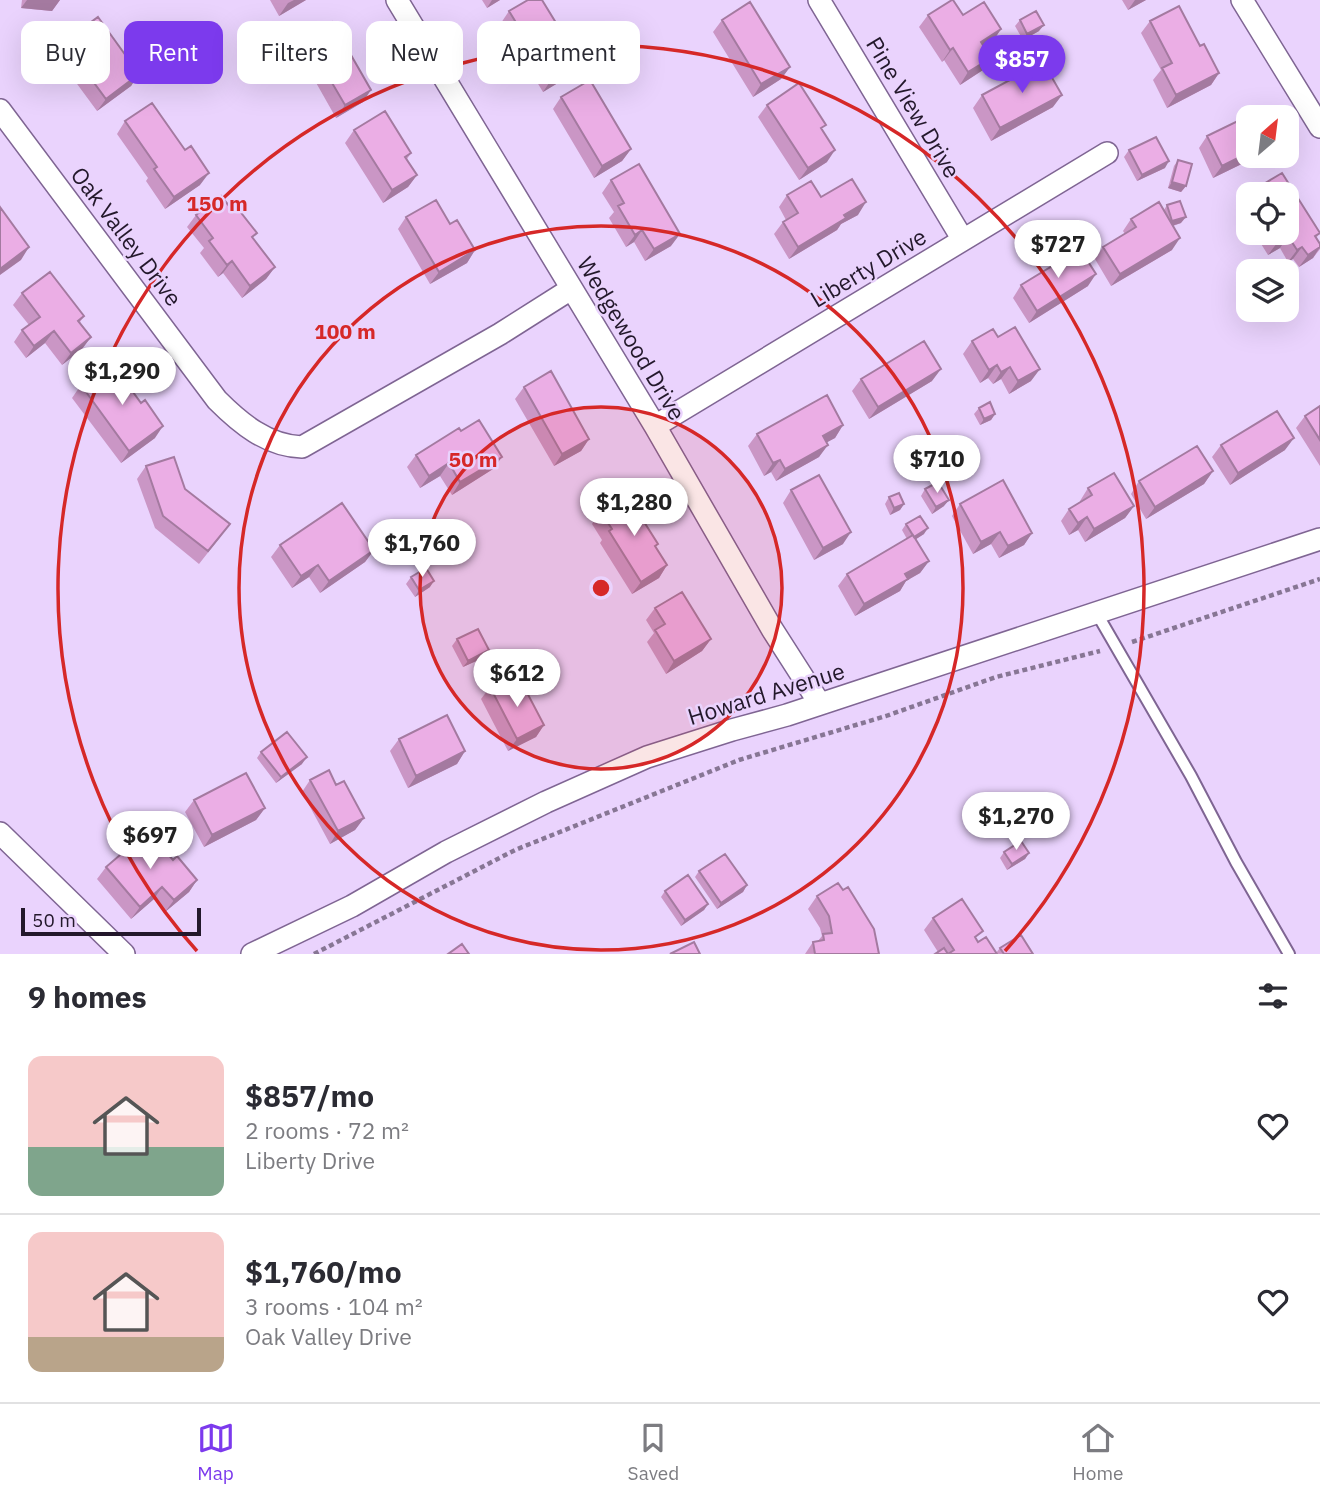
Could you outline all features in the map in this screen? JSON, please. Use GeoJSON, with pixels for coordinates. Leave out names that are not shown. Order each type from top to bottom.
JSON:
{"type":"FeatureCollection","features":[{"type":"Feature","properties":{"kind":"street","name":"Wedgewood Drive"},"geometry":{"type":"LineString","coordinates":[[397,0],[655,426],[772,629],[820,704]]}},
{"type":"Feature","properties":{"kind":"street","name":"Pine View Drive"},"geometry":{"type":"LineString","coordinates":[[820,0],[963,240]]}},
{"type":"Feature","properties":{"kind":"street"},"geometry":{"type":"LineString","coordinates":[[1242,0],[1320,127]]}},
{"type":"Feature","properties":{"kind":"street","name":"Oak Valley Drive"},"geometry":{"type":"LineString","coordinates":[[0,110],[217,400],[241,424],[276,443],[302,447],[500,334],[571,289]]}},
{"type":"Feature","properties":{"kind":"street","name":"Liberty Drive"},"geometry":{"type":"LineString","coordinates":[[655,426],[1107,153]]}},
{"type":"Feature","properties":{"kind":"street","name":"Howard Avenue"},"geometry":{"type":"LineString","coordinates":[[252,954],[352,906],[446,852],[546,802],[647,757],[820,704],[1320,539]]}},
{"type":"Feature","properties":{"kind":"street"},"geometry":{"type":"LineString","coordinates":[[0,833],[124,954]]}},
{"type":"Feature","properties":{"kind":"lane"},"geometry":{"type":"LineString","coordinates":[[1096,612],[1191,776],[1289,954]]}},
{"type":"Feature","properties":{"kind":"path"},"geometry":{"type":"LineString","coordinates":[[314,954],[515,850],[739,760],[886,716],[996,677],[1115,647],[1320,579]]}},
{"type":"Feature","properties":{"kind":"building"},"geometry":{"type":"Polygon","coordinates":[[[528,0],[542,0],[555,21],[515,21],[509,11],[528,0]]]}},
{"type":"Feature","properties":{"kind":"building"},"geometry":{"type":"Polygon","coordinates":[[[953,0],[963,15],[984,2],[1001,29],[981,42],[991,58],[968,72],[928,15],[953,0]]]}},
{"type":"Feature","properties":{"kind":"building"},"geometry":{"type":"Polygon","coordinates":[[[750,2],[790,67],[761,84],[722,20],[750,2]]]}},
{"type":"Feature","properties":{"kind":"building"},"geometry":{"type":"Polygon","coordinates":[[[1179,6],[1200,46],[1204,44],[1219,73],[1176,95],[1162,68],[1172,63],[1150,21],[1179,6]]]}},
{"type":"Feature","properties":{"kind":"building"},"geometry":{"type":"Polygon","coordinates":[[[1036,11],[1044,25],[1027,34],[1020,20],[1036,11]]]}},
{"type":"Feature","properties":{"kind":"building"},"geometry":{"type":"Polygon","coordinates":[[[110,34],[124,53],[126,84],[106,99],[95,84],[110,84],[110,34]]]}},
{"type":"Feature","properties":{"kind":"building"},"geometry":{"type":"Polygon","coordinates":[[[352,57],[371,90],[345,105],[333,84],[352,84],[352,57]]]}},
{"type":"Feature","properties":{"kind":"building"},"geometry":{"type":"Polygon","coordinates":[[[1043,62],[1062,95],[1000,128],[982,95],[1043,62]]]}},
{"type":"Feature","properties":{"kind":"building"},"geometry":{"type":"Polygon","coordinates":[[[799,83],[826,125],[821,128],[835,150],[808,168],[767,105],[799,83]]]}},
{"type":"Feature","properties":{"kind":"building"},"geometry":{"type":"Polygon","coordinates":[[[583,84],[592,84],[631,149],[602,166],[561,97],[583,84]]]}},
{"type":"Feature","properties":{"kind":"building"},"geometry":{"type":"Polygon","coordinates":[[[152,103],[185,150],[191,146],[209,173],[174,197],[125,121],[152,103]]]}},
{"type":"Feature","properties":{"kind":"building"},"geometry":{"type":"Polygon","coordinates":[[[385,111],[411,153],[405,157],[417,175],[392,190],[354,130],[385,111]]]}},
{"type":"Feature","properties":{"kind":"building"},"geometry":{"type":"Polygon","coordinates":[[[1236,122],[1236,159],[1222,166],[1207,136],[1236,122]]]}},
{"type":"Feature","properties":{"kind":"building"},"geometry":{"type":"Polygon","coordinates":[[[1156,137],[1169,161],[1142,175],[1129,150],[1156,137]]]}},
{"type":"Feature","properties":{"kind":"building"},"geometry":{"type":"Polygon","coordinates":[[[1178,160],[1192,164],[1186,186],[1172,182],[1178,160]]]}},
{"type":"Feature","properties":{"kind":"building"},"geometry":{"type":"Polygon","coordinates":[[[639,164],[680,234],[654,249],[642,230],[635,235],[618,206],[624,203],[611,180],[639,164]]]}},
{"type":"Feature","properties":{"kind":"building"},"geometry":{"type":"Polygon","coordinates":[[[1282,173],[1288,182],[1267,182],[1282,173]]]}},
{"type":"Feature","properties":{"kind":"building"},"geometry":{"type":"Polygon","coordinates":[[[852,179],[866,202],[844,215],[846,218],[798,247],[783,222],[798,213],[787,195],[811,181],[821,197],[852,179]]]}},
{"type":"Feature","properties":{"kind":"building"},"geometry":{"type":"Polygon","coordinates":[[[221,196],[234,212],[238,209],[257,233],[252,237],[275,267],[250,286],[232,261],[227,265],[209,241],[213,238],[196,215],[221,196]]]}},
{"type":"Feature","properties":{"kind":"building"},"geometry":{"type":"Polygon","coordinates":[[[436,200],[450,224],[457,220],[475,250],[439,272],[406,217],[436,200]]]}},
{"type":"Feature","properties":{"kind":"building"},"geometry":{"type":"Polygon","coordinates":[[[1299,200],[1320,233],[1315,236],[1320,247],[1308,255],[1302,247],[1297,250],[1294,245],[1299,245],[1299,200]]]}},
{"type":"Feature","properties":{"kind":"building"},"geometry":{"type":"Polygon","coordinates":[[[1180,201],[1186,217],[1172,221],[1167,205],[1180,201]]]}},
{"type":"Feature","properties":{"kind":"building"},"geometry":{"type":"Polygon","coordinates":[[[1159,202],[1180,238],[1120,274],[1103,247],[1136,227],[1131,219],[1159,202]]]}},
{"type":"Feature","properties":{"kind":"building"},"geometry":{"type":"Polygon","coordinates":[[[0,207],[29,247],[0,269],[0,207]]]}},
{"type":"Feature","properties":{"kind":"building"},"geometry":{"type":"Polygon","coordinates":[[[1080,249],[1096,274],[1037,311],[1021,285],[1080,249]]]}},
{"type":"Feature","properties":{"kind":"building"},"geometry":{"type":"Polygon","coordinates":[[[50,272],[84,316],[78,321],[91,337],[71,353],[54,331],[34,346],[22,330],[40,317],[22,293],[50,272]]]}},
{"type":"Feature","properties":{"kind":"building"},"geometry":{"type":"Polygon","coordinates":[[[1015,327],[1040,369],[1018,381],[1010,367],[1001,372],[997,365],[989,370],[972,341],[993,329],[998,337],[1015,327]]]}},
{"type":"Feature","properties":{"kind":"building"},"geometry":{"type":"Polygon","coordinates":[[[924,341],[941,369],[878,407],[861,379],[924,341]]]}},
{"type":"Feature","properties":{"kind":"building"},"geometry":{"type":"Polygon","coordinates":[[[112,363],[141,403],[145,400],[163,426],[129,451],[81,385],[112,363]]]}},
{"type":"Feature","properties":{"kind":"building"},"geometry":{"type":"Polygon","coordinates":[[[551,371],[589,439],[562,454],[524,387],[551,371]]]}},
{"type":"Feature","properties":{"kind":"building"},"geometry":{"type":"Polygon","coordinates":[[[827,395],[843,425],[823,436],[828,445],[785,469],[780,460],[773,463],[757,434],[827,395]]]}},
{"type":"Feature","properties":{"kind":"building"},"geometry":{"type":"Polygon","coordinates":[[[990,402],[995,414],[984,419],[979,408],[990,402]]]}},
{"type":"Feature","properties":{"kind":"building"},"geometry":{"type":"Polygon","coordinates":[[[1320,406],[1320,440],[1305,416],[1320,406]]]}},
{"type":"Feature","properties":{"kind":"building"},"geometry":{"type":"Polygon","coordinates":[[[1277,411],[1294,438],[1238,473],[1221,445],[1277,411]]]}},
{"type":"Feature","properties":{"kind":"building"},"geometry":{"type":"Polygon","coordinates":[[[479,420],[502,457],[460,482],[449,463],[429,476],[416,455],[459,428],[461,431],[479,420]]]}},
{"type":"Feature","properties":{"kind":"building"},"geometry":{"type":"Polygon","coordinates":[[[1197,446],[1213,471],[1155,507],[1139,481],[1197,446]]]}},
{"type":"Feature","properties":{"kind":"building"},"geometry":{"type":"Polygon","coordinates":[[[174,457],[185,489],[230,524],[208,551],[163,516],[146,466],[174,457]]]}},
{"type":"Feature","properties":{"kind":"building"},"geometry":{"type":"Polygon","coordinates":[[[1114,473],[1134,506],[1094,529],[1087,517],[1078,523],[1069,509],[1092,495],[1088,488],[1114,473]]]}},
{"type":"Feature","properties":{"kind":"building"},"geometry":{"type":"Polygon","coordinates":[[[819,475],[851,532],[823,548],[791,490],[819,475]]]}},
{"type":"Feature","properties":{"kind":"building"},"geometry":{"type":"Polygon","coordinates":[[[1003,480],[1032,533],[1008,546],[1000,532],[981,542],[960,504],[1003,480]]]}},
{"type":"Feature","properties":{"kind":"building"},"geometry":{"type":"Polygon","coordinates":[[[938,482],[949,500],[936,507],[925,489],[938,482]]]}},
{"type":"Feature","properties":{"kind":"building"},"geometry":{"type":"Polygon","coordinates":[[[899,493],[904,504],[894,508],[889,497],[899,493]]]}},
{"type":"Feature","properties":{"kind":"building"},"geometry":{"type":"Polygon","coordinates":[[[627,495],[658,544],[655,546],[667,565],[641,582],[609,531],[612,529],[600,511],[627,495]]]}},
{"type":"Feature","properties":{"kind":"building"},"geometry":{"type":"Polygon","coordinates":[[[342,503],[374,550],[329,581],[318,565],[301,576],[280,545],[342,503]]]}},
{"type":"Feature","properties":{"kind":"building"},"geometry":{"type":"Polygon","coordinates":[[[920,516],[928,528],[914,537],[906,524],[920,516]]]}},
{"type":"Feature","properties":{"kind":"building"},"geometry":{"type":"Polygon","coordinates":[[[913,535],[929,561],[905,574],[908,579],[864,604],[847,574],[913,535]]]}},
{"type":"Feature","properties":{"kind":"building"},"geometry":{"type":"Polygon","coordinates":[[[426,568],[434,581],[419,590],[411,577],[426,568]]]}},
{"type":"Feature","properties":{"kind":"building"},"geometry":{"type":"Polygon","coordinates":[[[682,592],[711,639],[674,661],[655,630],[665,624],[655,608],[682,592]]]}},
{"type":"Feature","properties":{"kind":"building"},"geometry":{"type":"Polygon","coordinates":[[[478,629],[489,650],[468,661],[457,639],[478,629]]]}},
{"type":"Feature","properties":{"kind":"building"},"geometry":{"type":"Polygon","coordinates":[[[504,680],[509,690],[522,683],[544,725],[517,739],[490,687],[504,680]]]}},
{"type":"Feature","properties":{"kind":"building"},"geometry":{"type":"Polygon","coordinates":[[[447,715],[465,751],[416,776],[399,739],[447,715]]]}},
{"type":"Feature","properties":{"kind":"building"},"geometry":{"type":"Polygon","coordinates":[[[287,732],[307,757],[281,777],[261,752],[287,732]]]}},
{"type":"Feature","properties":{"kind":"building"},"geometry":{"type":"Polygon","coordinates":[[[329,770],[336,785],[344,781],[364,818],[338,831],[310,780],[329,770]]]}},
{"type":"Feature","properties":{"kind":"building"},"geometry":{"type":"Polygon","coordinates":[[[246,773],[265,808],[212,835],[194,800],[246,773]]]}},
{"type":"Feature","properties":{"kind":"building"},"geometry":{"type":"Polygon","coordinates":[[[148,831],[173,860],[177,856],[197,880],[174,900],[162,887],[140,907],[106,867],[148,831]]]}},
{"type":"Feature","properties":{"kind":"building"},"geometry":{"type":"Polygon","coordinates":[[[1021,841],[1029,853],[1012,864],[1004,852],[1021,841]]]}},
{"type":"Feature","properties":{"kind":"building"},"geometry":{"type":"Polygon","coordinates":[[[725,854],[747,885],[721,903],[699,871],[725,854]]]}},
{"type":"Feature","properties":{"kind":"building"},"geometry":{"type":"Polygon","coordinates":[[[688,875],[708,904],[685,920],[665,891],[688,875]]]}},
{"type":"Feature","properties":{"kind":"building"},"geometry":{"type":"Polygon","coordinates":[[[838,883],[843,890],[848,887],[874,929],[879,954],[815,954],[813,942],[824,940],[823,934],[832,933],[829,916],[817,896],[838,883]]]}},
{"type":"Feature","properties":{"kind":"building"},"geometry":{"type":"Polygon","coordinates":[[[962,899],[983,931],[975,937],[978,942],[986,937],[997,954],[948,954],[954,950],[933,918],[962,899]]]}},
{"type":"Feature","properties":{"kind":"building"},"geometry":{"type":"Polygon","coordinates":[[[1021,935],[1033,954],[1004,954],[1000,948],[1021,935]]]}},
{"type":"Feature","properties":{"kind":"building"},"geometry":{"type":"Polygon","coordinates":[[[694,942],[700,954],[670,954],[694,942]]]}},
{"type":"Feature","properties":{"kind":"building"},"geometry":{"type":"Polygon","coordinates":[[[462,944],[469,954],[448,954],[462,944]]]}},
{"type":"Feature","properties":{"kind":"building"},"geometry":{"type":"Polygon","coordinates":[[[944,948],[948,954],[935,954],[944,948]]]}}]}
